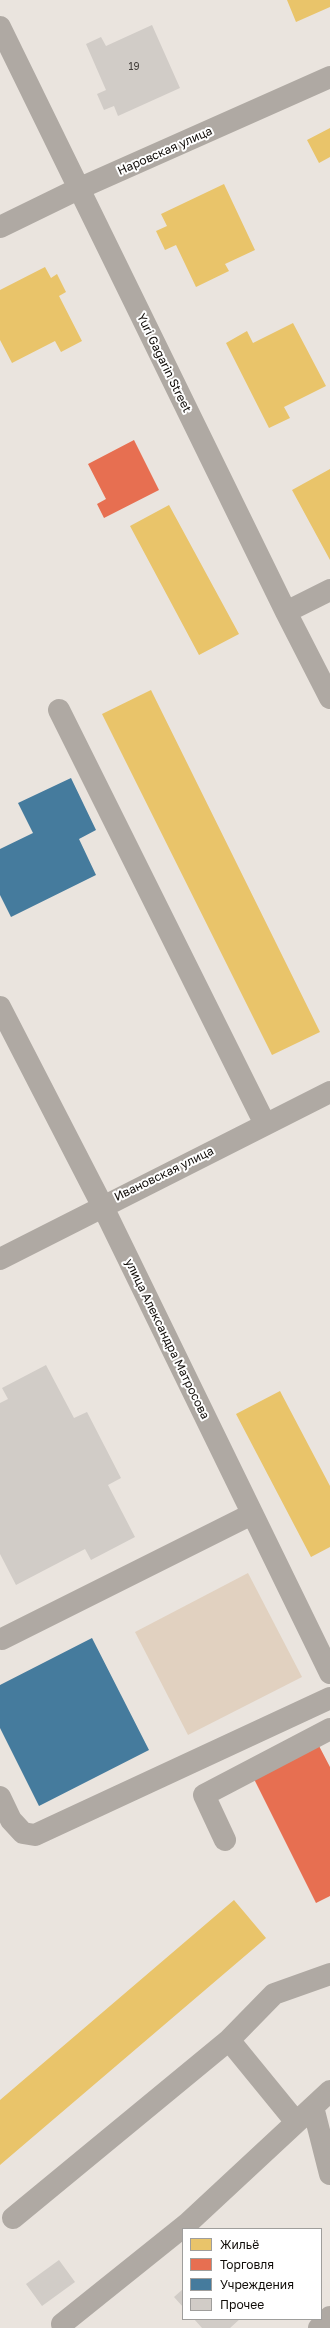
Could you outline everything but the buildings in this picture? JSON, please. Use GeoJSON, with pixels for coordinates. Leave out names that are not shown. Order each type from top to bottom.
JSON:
{"type":"FeatureCollection","features":[{"type":"Feature","properties":{"kind":"street","name":"Yuri Gagarin Street"},"geometry":{"type":"LineString","coordinates":[[0,27],[286,612],[330,698]]}},
{"type":"Feature","properties":{"kind":"street","name":"Наровская улица"},"geometry":{"type":"LineString","coordinates":[[0,227],[78,189],[330,77]]}},
{"type":"Feature","properties":{"kind":"street"},"geometry":{"type":"LineString","coordinates":[[286,612],[330,590]]}},
{"type":"Feature","properties":{"kind":"street"},"geometry":{"type":"LineString","coordinates":[[59,710],[265,1124]]}},
{"type":"Feature","properties":{"kind":"street","name":"улица Александра Матросова"},"geometry":{"type":"LineString","coordinates":[[0,1007],[102,1205],[330,1673]]}},
{"type":"Feature","properties":{"kind":"street","name":"Ивановская улица"},"geometry":{"type":"LineString","coordinates":[[0,1258],[102,1205],[330,1092]]}},
{"type":"Feature","properties":{"kind":"street"},"geometry":{"type":"LineString","coordinates":[[2,1639],[252,1514]]}},
{"type":"Feature","properties":{"kind":"street"},"geometry":{"type":"LineString","coordinates":[[0,1797],[11,1820],[23,1834],[35,1835],[330,1698]]}},
{"type":"Feature","properties":{"kind":"street"},"geometry":{"type":"LineString","coordinates":[[225,1840],[204,1795],[330,1729]]}},
{"type":"Feature","properties":{"kind":"street"},"geometry":{"type":"LineString","coordinates":[[12,2218],[229,2040],[274,1994],[330,1974]]}},
{"type":"Feature","properties":{"kind":"street"},"geometry":{"type":"LineString","coordinates":[[229,2040],[296,2122]]}},
{"type":"Feature","properties":{"kind":"street"},"geometry":{"type":"LineString","coordinates":[[62,2324],[188,2223],[330,2091]]}},
{"type":"Feature","properties":{"kind":"street"},"geometry":{"type":"LineString","coordinates":[[313,2107],[330,2174]]}},
{"type":"Feature","properties":{"kind":"street"},"geometry":{"type":"LineString","coordinates":[[319,2328],[330,2317]]}},
{"type":"Feature","properties":{"kind":"shaded area"},"geometry":{"type":"Polygon","coordinates":[[[248,1573],[302,1677],[188,1735],[135,1632],[248,1573]]]}}]}
